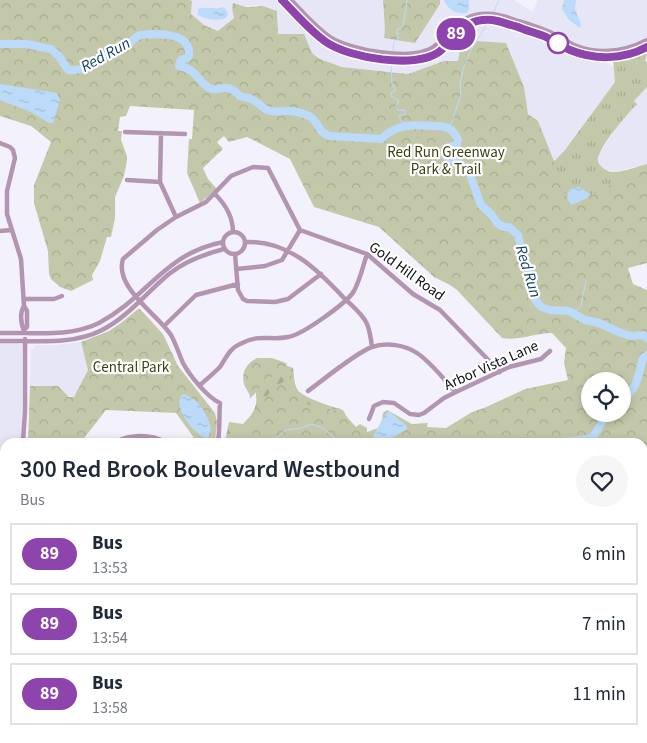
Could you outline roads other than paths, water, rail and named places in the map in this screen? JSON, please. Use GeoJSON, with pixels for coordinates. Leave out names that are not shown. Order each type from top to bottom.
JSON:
{"type":"FeatureCollection","features":[{"type":"Feature","properties":{"kind":"street"},"geometry":{"type":"LineString","coordinates":[[282,0],[317,35],[331,45],[354,54],[404,61],[422,59],[434,54],[444,47],[460,30],[477,22],[493,20],[539,34],[577,52],[593,56],[606,58],[622,56],[647,47]]}},
{"type":"Feature","properties":{"kind":"street"},"geometry":{"type":"LineString","coordinates":[[291,0],[321,31],[334,40],[356,48],[383,52],[416,54],[431,48],[457,24],[466,19],[479,15],[494,14],[551,32],[579,47],[594,50],[607,52],[621,50],[647,40]]}},
{"type":"Feature","properties":{"kind":"street"},"geometry":{"type":"LineString","coordinates":[[125,132],[185,134]]}},
{"type":"Feature","properties":{"kind":"street"},"geometry":{"type":"LineString","coordinates":[[161,133],[160,182],[176,218]]}},
{"type":"Feature","properties":{"kind":"street"},"geometry":{"type":"LineString","coordinates":[[0,143],[10,147],[15,158],[9,179],[7,204],[8,222],[21,258],[24,299],[24,306],[21,311],[21,326],[24,331],[25,340],[26,393],[24,438]]}},
{"type":"Feature","properties":{"kind":"street"},"geometry":{"type":"LineString","coordinates":[[219,438],[221,427],[220,403],[210,396],[186,368],[174,340],[164,326],[135,296],[123,276],[121,265],[123,259],[142,241],[176,218],[198,208],[215,194],[225,182],[239,172],[253,168],[268,168],[300,230],[285,257],[278,262],[265,266],[237,269]]}},
{"type":"Feature","properties":{"kind":"street"},"geometry":{"type":"LineString","coordinates":[[127,180],[160,182]]}},
{"type":"Feature","properties":{"kind":"street"},"geometry":{"type":"LineString","coordinates":[[215,194],[224,203],[232,218],[234,232]]}},
{"type":"Feature","properties":{"kind":"street"},"geometry":{"type":"LineString","coordinates":[[0,231],[11,230]]}},
{"type":"Feature","properties":{"kind":"street","name":"Gold Hill Road"},"geometry":{"type":"LineString","coordinates":[[300,230],[367,254],[412,294],[440,310],[500,372]]}},
{"type":"Feature","properties":{"kind":"street"},"geometry":{"type":"LineString","coordinates":[[234,232],[242,236],[244,242],[242,250],[235,254],[229,253],[224,249],[223,242],[226,236],[234,232]]}},
{"type":"Feature","properties":{"kind":"street"},"geometry":{"type":"LineString","coordinates":[[0,333],[24,331],[60,333],[89,327],[118,311],[166,268],[188,253],[223,242]]}},
{"type":"Feature","properties":{"kind":"street"},"geometry":{"type":"LineString","coordinates":[[244,242],[267,243],[288,250],[321,274],[367,323],[372,347]]}},
{"type":"Feature","properties":{"kind":"street"},"geometry":{"type":"LineString","coordinates":[[0,341],[71,339],[91,334],[111,325],[179,267],[206,254],[224,249]]}},
{"type":"Feature","properties":{"kind":"street"},"geometry":{"type":"LineString","coordinates":[[235,254],[240,295],[247,301],[282,301],[296,294],[321,274]]}},
{"type":"Feature","properties":{"kind":"street"},"geometry":{"type":"LineString","coordinates":[[200,385],[218,368],[237,345],[256,337],[281,338],[297,335],[345,300],[353,292],[367,254]]}},
{"type":"Feature","properties":{"kind":"street"},"geometry":{"type":"LineString","coordinates":[[164,326],[196,294],[238,284]]}},
{"type":"Feature","properties":{"kind":"street"},"geometry":{"type":"LineString","coordinates":[[24,299],[54,299],[62,296]]}},
{"type":"Feature","properties":{"kind":"street"},"geometry":{"type":"LineString","coordinates":[[308,391],[372,347],[400,346],[417,353],[456,392]]}},
{"type":"Feature","properties":{"kind":"street","name":"Arbor Vista Lane"},"geometry":{"type":"LineString","coordinates":[[369,418],[374,406],[383,402],[394,403],[410,414],[424,414],[444,398],[456,392],[514,366],[541,359],[550,351]]}},
{"type":"Feature","properties":{"kind":"street"},"geometry":{"type":"LineString","coordinates":[[126,438],[137,436],[155,438]]}},
{"type":"Feature","properties":{"kind":"water"},"geometry":{"type":"Polygon","coordinates":[[[444,0],[469,0],[469,9],[467,13],[456,12],[448,7],[444,0]]]}},
{"type":"Feature","properties":{"kind":"water"},"geometry":{"type":"Polygon","coordinates":[[[564,0],[576,0],[575,9],[581,24],[580,28],[569,20],[562,9],[564,0]]]}},
{"type":"Feature","properties":{"kind":"water"},"geometry":{"type":"Polygon","coordinates":[[[224,7],[227,16],[220,20],[198,15],[198,9],[224,7]]]}},
{"type":"Feature","properties":{"kind":"water"},"geometry":{"type":"Polygon","coordinates":[[[0,84],[57,93],[60,100],[53,123],[49,123],[31,112],[0,100],[0,84]]]}},
{"type":"Feature","properties":{"kind":"water"},"geometry":{"type":"Polygon","coordinates":[[[573,187],[579,187],[590,194],[589,197],[572,205],[568,201],[568,196],[569,191],[573,187]]]}},
{"type":"Feature","properties":{"kind":"water"},"geometry":{"type":"Polygon","coordinates":[[[183,394],[194,399],[205,412],[211,429],[208,438],[197,432],[186,420],[180,405],[180,399],[183,394]]]}},
{"type":"Feature","properties":{"kind":"water"},"geometry":{"type":"Polygon","coordinates":[[[388,412],[391,413],[407,426],[407,429],[392,438],[374,438],[388,412]]]}},
{"type":"Feature","properties":{"kind":"waterway"},"geometry":{"type":"LineString","coordinates":[[392,57],[394,42],[399,38],[397,30],[403,26],[407,0]]}},
{"type":"Feature","properties":{"kind":"waterway"},"geometry":{"type":"LineString","coordinates":[[493,13],[499,0]]}},
{"type":"Feature","properties":{"kind":"waterway"},"geometry":{"type":"LineString","coordinates":[[448,128],[452,122],[461,94],[460,84],[463,69],[471,50],[489,21]]}},
{"type":"Feature","properties":{"kind":"waterway","name":"Red Run"},"geometry":{"type":"LineString","coordinates":[[0,44],[26,44],[51,49],[59,56],[68,70],[74,70],[90,65],[110,53],[124,48],[140,35],[171,35],[182,40],[189,49],[189,56],[182,60],[179,66],[190,70],[209,88],[233,90],[240,96],[249,98],[271,111],[293,111],[306,115],[313,119],[321,131],[329,136],[381,139],[393,130],[405,126],[426,125],[448,128],[452,130],[458,140],[457,144],[450,147],[445,154],[446,157],[468,169],[481,205],[497,223],[504,227],[509,227],[518,235],[534,298],[541,307],[550,310],[569,311],[585,320],[599,323],[621,333],[631,336],[643,335],[647,338]]}},
{"type":"Feature","properties":{"kind":"waterway"},"geometry":{"type":"LineString","coordinates":[[391,61],[392,84],[396,90],[391,93],[391,96],[399,101],[396,106],[398,110],[405,110],[405,114],[399,116],[405,125]]}},
{"type":"Feature","properties":{"kind":"waterway"},"geometry":{"type":"LineString","coordinates":[[573,312],[581,306],[586,280]]}},
{"type":"Feature","properties":{"kind":"waterway","name":"Red Run"},"geometry":{"type":"LineString","coordinates":[[631,391],[643,358],[647,355]]}},
{"type":"Feature","properties":{"kind":"waterway","name":"Red Run"},"geometry":{"type":"LineString","coordinates":[[590,438],[593,437],[602,422]]}},
{"type":"Feature","properties":{"kind":"waterway"},"geometry":{"type":"LineString","coordinates":[[273,438],[278,437],[286,430],[302,428],[311,424],[323,428],[334,438]]}},
{"type":"Feature","properties":{"kind":"park label","name":"Red Run Greenway Park & Trail"},"geometry":{"type":"Point","coordinates":[446,160]}},
{"type":"Feature","properties":{"kind":"park label","name":"Central Park"},"geometry":{"type":"Point","coordinates":[131,367]}}]}
